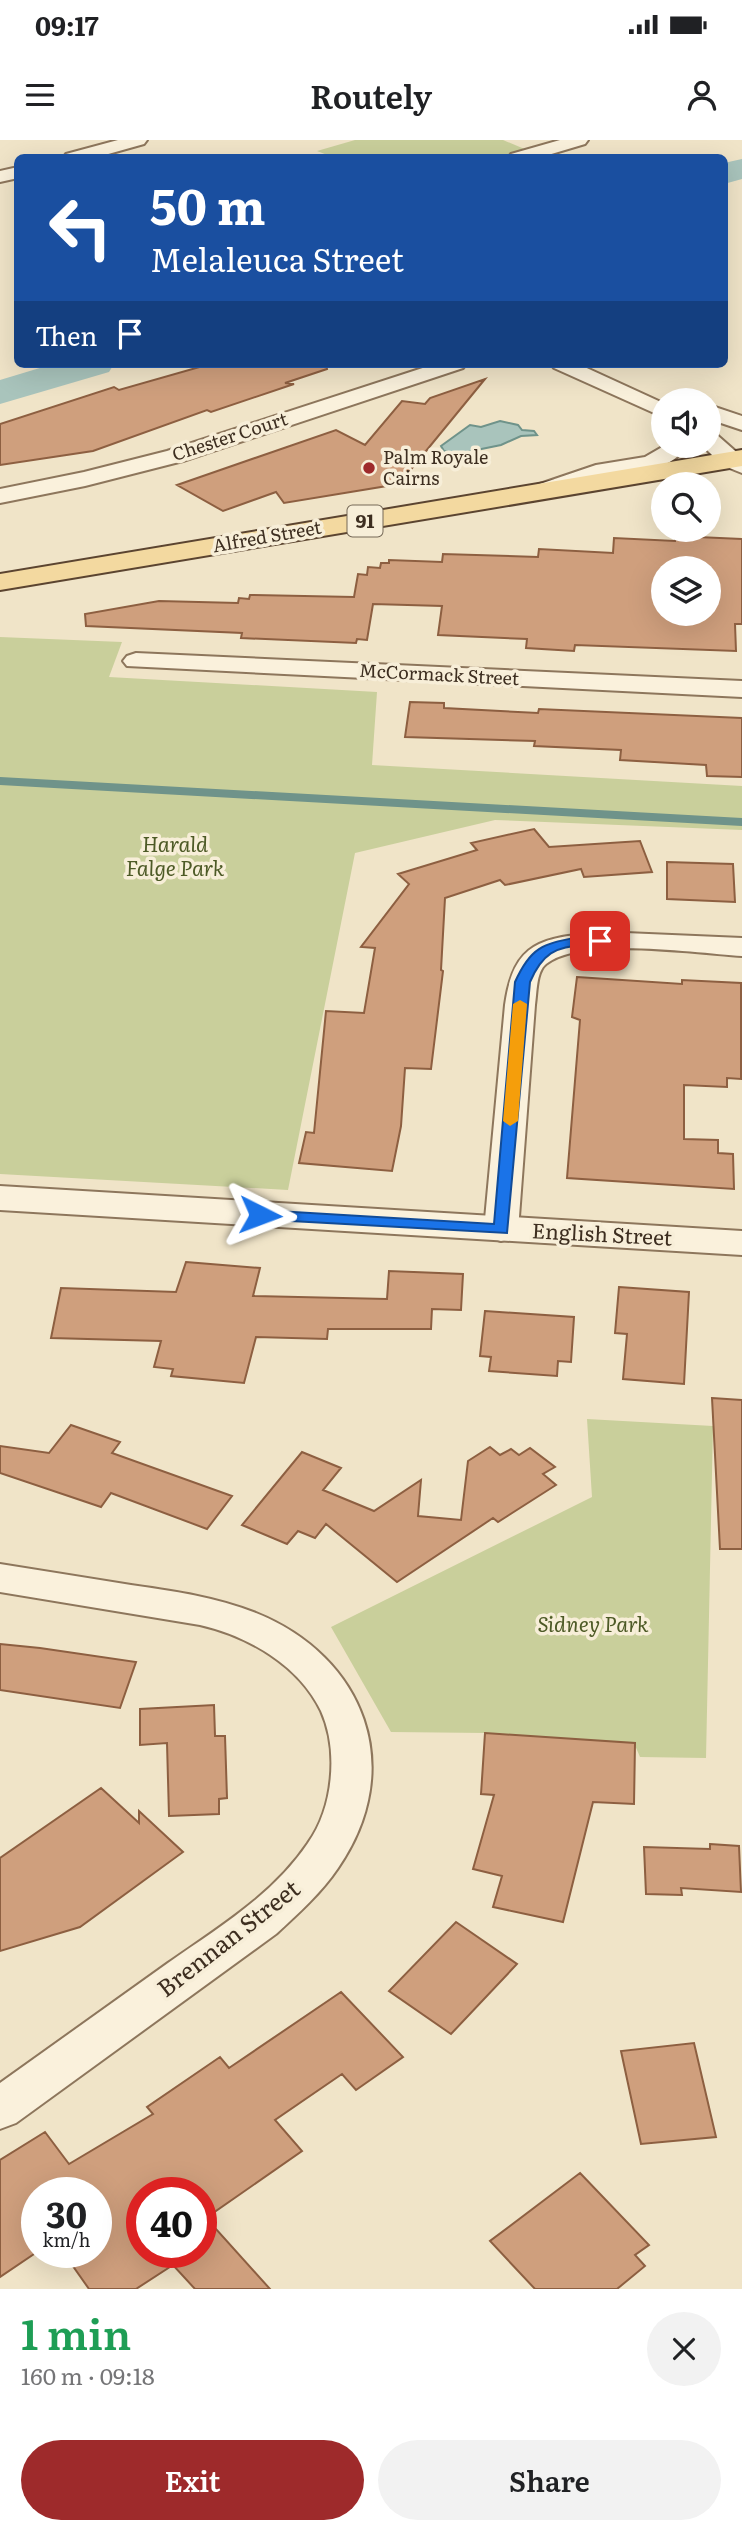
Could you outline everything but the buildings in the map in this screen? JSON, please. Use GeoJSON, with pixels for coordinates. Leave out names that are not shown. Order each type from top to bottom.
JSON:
{"type":"FeatureCollection","features":[{"type":"Feature","properties":{"kind":"main road"},"geometry":{"type":"LineString","coordinates":[[721,473],[740,461]]}},
{"type":"Feature","properties":{"kind":"main road","name":"Alfred Street"},"geometry":{"type":"LineString","coordinates":[[0,582],[545,490],[740,461]]}},
{"type":"Feature","properties":{"kind":"main road","name":"Alfred Street"},"geometry":{"type":"LineString","coordinates":[[0,606],[651,493]]}},
{"type":"Feature","properties":{"kind":"street"},"geometry":{"type":"LineString","coordinates":[[66,140],[97,154]]}},
{"type":"Feature","properties":{"kind":"street"},"geometry":{"type":"LineString","coordinates":[[102,154],[138,140]]}},
{"type":"Feature","properties":{"kind":"street"},"geometry":{"type":"LineString","coordinates":[[531,154],[579,140]]}},
{"type":"Feature","properties":{"kind":"street","name":"Chester Court"},"geometry":{"type":"LineString","coordinates":[[0,496],[85,479],[175,456],[444,368]]}},
{"type":"Feature","properties":{"kind":"street"},"geometry":{"type":"LineString","coordinates":[[570,368],[651,405]]}},
{"type":"Feature","properties":{"kind":"street"},"geometry":{"type":"LineString","coordinates":[[602,368],[651,390]]}},
{"type":"Feature","properties":{"kind":"street"},"geometry":{"type":"LineString","coordinates":[[721,417],[742,423]]}},
{"type":"Feature","properties":{"kind":"street"},"geometry":{"type":"LineString","coordinates":[[721,432],[740,461]]}},
{"type":"Feature","properties":{"kind":"street"},"geometry":{"type":"LineString","coordinates":[[721,448],[740,461]]}},
{"type":"Feature","properties":{"kind":"street"},"geometry":{"type":"LineString","coordinates":[[545,490],[603,470],[663,458]]}},
{"type":"Feature","properties":{"kind":"street","name":"McCormack Street"},"geometry":{"type":"LineString","coordinates":[[136,661],[742,689]]}},
{"type":"Feature","properties":{"kind":"street"},"geometry":{"type":"LineString","coordinates":[[501,1230],[523,982],[532,960],[552,947],[583,941],[742,947]]}},
{"type":"Feature","properties":{"kind":"street","name":"English Street"},"geometry":{"type":"LineString","coordinates":[[0,1198],[742,1243]]}},
{"type":"Feature","properties":{"kind":"street","name":"Brennan Street"},"geometry":{"type":"LineString","coordinates":[[0,1578],[181,1606],[242,1622],[271,1637],[304,1661],[332,1688],[347,1720],[353,1752],[351,1787],[342,1822],[325,1857],[299,1888],[261,1921],[0,2109]]}},
{"type":"Feature","properties":{"kind":"green space"},"geometry":{"type":"Polygon","coordinates":[[[355,140],[503,140],[534,153],[325,154],[317,151],[355,140]]]}},
{"type":"Feature","properties":{"kind":"green space","name":"Harald Falge Park"},"geometry":{"type":"Polygon","coordinates":[[[0,637],[122,642],[109,677],[377,692],[372,765],[742,786],[742,830],[495,820],[355,853],[288,1190],[0,1174],[0,637]]]}},
{"type":"Feature","properties":{"kind":"green space","name":"Sidney Park"},"geometry":{"type":"Polygon","coordinates":[[[587,1419],[713,1426],[706,1758],[640,1757],[634,1743],[485,1733],[391,1732],[331,1627],[592,1497],[587,1419]]]}},
{"type":"Feature","properties":{"kind":"water"},"geometry":{"type":"Polygon","coordinates":[[[500,421],[518,425],[522,430],[534,431],[537,435],[521,436],[501,445],[457,454],[444,451],[441,446],[470,425],[481,427],[500,421]]]}},
{"type":"Feature","properties":{"kind":"waterway"},"geometry":{"type":"LineString","coordinates":[[728,173],[742,169]]}},
{"type":"Feature","properties":{"kind":"waterway"},"geometry":{"type":"LineString","coordinates":[[0,392],[81,368]]}},
{"type":"Feature","properties":{"kind":"waterway"},"geometry":{"type":"LineString","coordinates":[[0,781],[742,822]]}},
{"type":"Feature","properties":{"kind":"slow traffic"},"geometry":{"type":"LineString","coordinates":[[510,1121],[520,1004]]}},
{"type":"Feature","properties":{"kind":"place","name":"Palm Royale Cairns"},"geometry":{"type":"Point","coordinates":[369,468]}},
{"type":"Feature","properties":{"kind":"route"},"geometry":{"type":"LineString","coordinates":[[260,1215],[501,1230],[523,982],[532,960],[552,947],[583,941],[600,941]]}}]}
